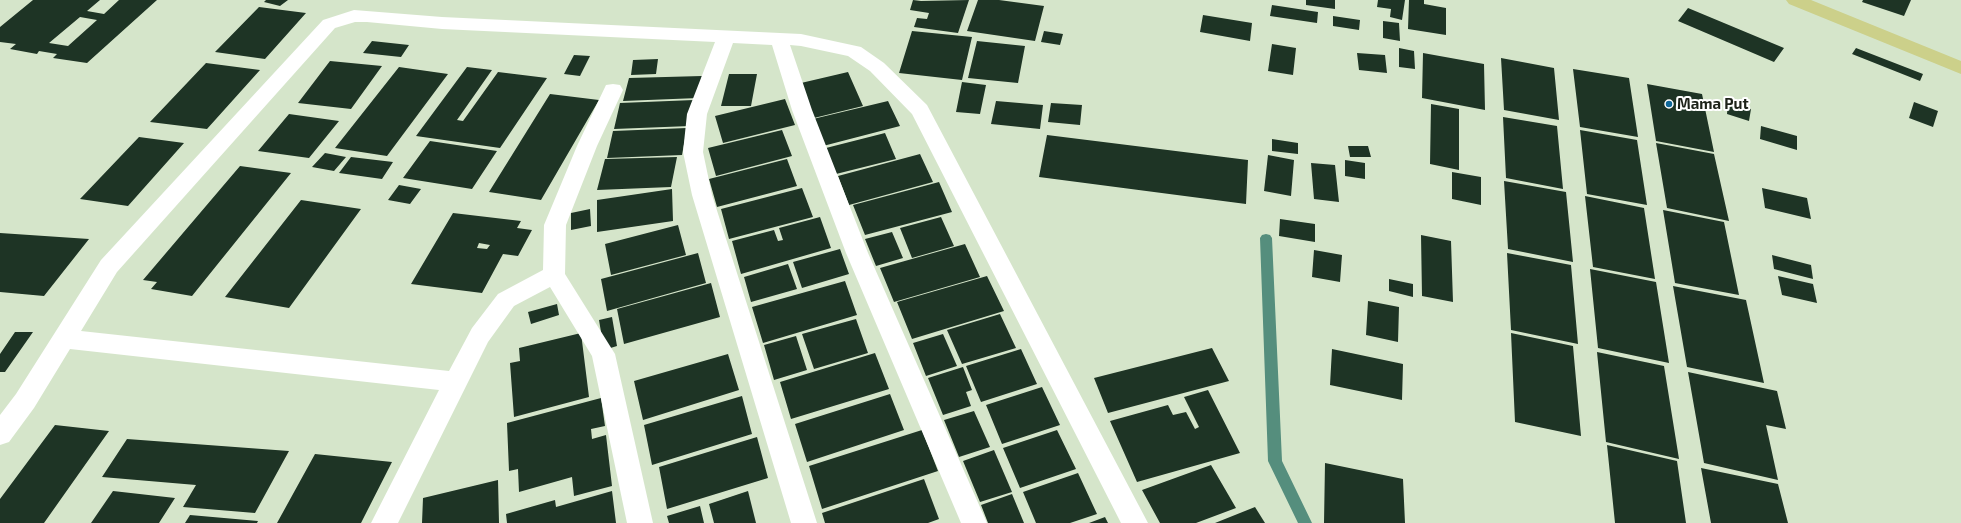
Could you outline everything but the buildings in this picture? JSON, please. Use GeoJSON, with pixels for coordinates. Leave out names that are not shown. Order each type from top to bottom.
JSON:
{"type":"FeatureCollection","features":[{"type":"Feature","properties":{"kind":"highway"},"geometry":{"type":"LineString","coordinates":[[1795,0],[1961,68]]}},
{"type":"Feature","properties":{"kind":"street"},"geometry":{"type":"LineString","coordinates":[[0,434],[25,401],[109,266],[319,33],[329,24],[340,19],[354,16],[367,16],[442,23],[801,40],[854,50],[877,67],[920,110],[1135,523]]}},
{"type":"Feature","properties":{"kind":"street"},"geometry":{"type":"LineString","coordinates":[[726,36],[697,114],[693,152],[702,195],[804,523]]}},
{"type":"Feature","properties":{"kind":"street"},"geometry":{"type":"LineString","coordinates":[[779,39],[802,110],[857,253],[974,523]]}},
{"type":"Feature","properties":{"kind":"street"},"geometry":{"type":"LineString","coordinates":[[613,90],[587,146],[555,224],[554,275],[603,354],[640,523]]}},
{"type":"Feature","properties":{"kind":"street"},"geometry":{"type":"LineString","coordinates":[[384,523],[480,335],[506,300],[554,275]]}},
{"type":"Feature","properties":{"kind":"street"},"geometry":{"type":"LineString","coordinates":[[64,339],[456,382]]}},
{"type":"Feature","properties":{"kind":"waterway"},"geometry":{"type":"LineString","coordinates":[[1266,238],[1275,461],[1305,523]]}},
{"type":"Feature","properties":{"kind":"place","name":"Mama Put"},"geometry":{"type":"Point","coordinates":[1669,104]}}]}
